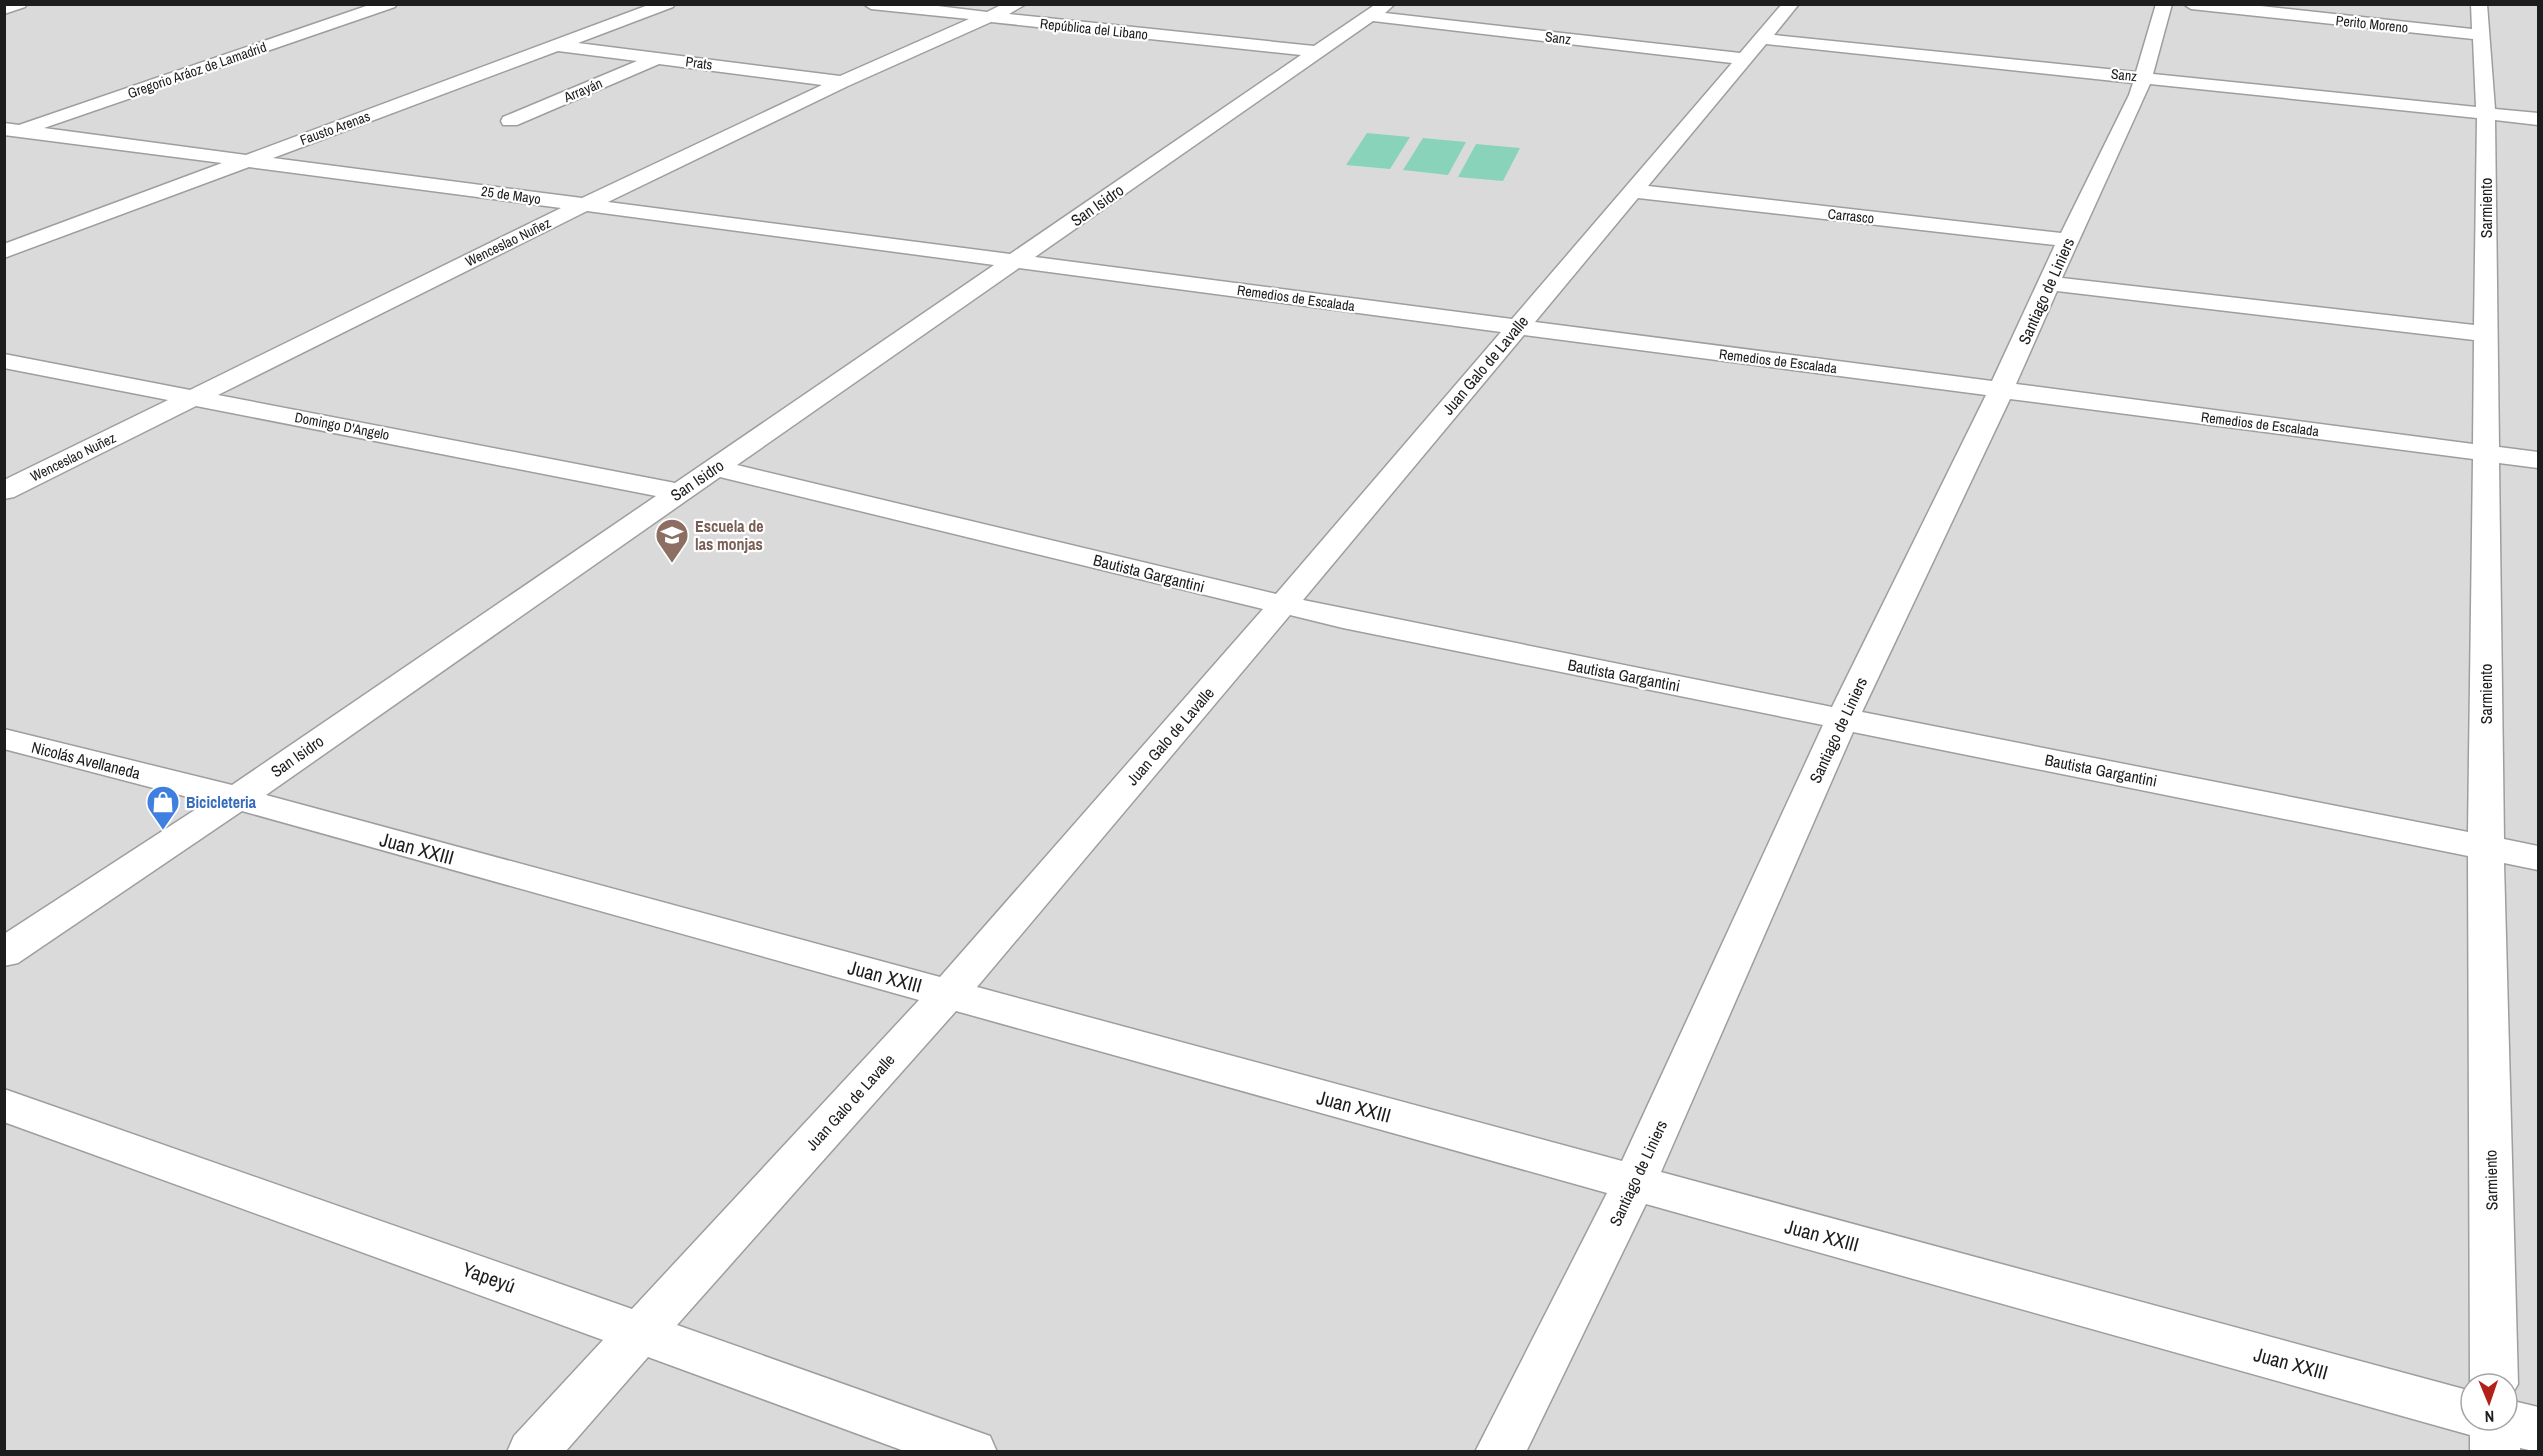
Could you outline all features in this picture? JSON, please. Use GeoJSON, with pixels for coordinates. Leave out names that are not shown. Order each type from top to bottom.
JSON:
{"type":"FeatureCollection","features":[{"type":"Feature","properties":{"kind":"street"},"geometry":{"type":"LineString","coordinates":[[4,9],[18,4]]}},
{"type":"Feature","properties":{"kind":"street","name":"Gregorio Aráoz de Lamadrid"},"geometry":{"type":"LineString","coordinates":[[9,132],[389,4]]}},
{"type":"Feature","properties":{"kind":"street","name":"Fausto Arenas"},"geometry":{"type":"LineString","coordinates":[[4,252],[667,4]]}},
{"type":"Feature","properties":{"kind":"street","name":"República del Libano"},"geometry":{"type":"LineString","coordinates":[[872,4],[1317,52]]}},
{"type":"Feature","properties":{"kind":"street","name":"Wenceslao Nuñez"},"geometry":{"type":"LineString","coordinates":[[4,491],[584,205],[842,82],[1018,4]]}},
{"type":"Feature","properties":{"kind":"street","name":"Juan Galo de Lavalle"},"geometry":{"type":"LineString","coordinates":[[532,1452],[948,994],[1283,605],[1791,4]]}},
{"type":"Feature","properties":{"kind":"street","name":"Santiago de Liniers"},"geometry":{"type":"LineString","coordinates":[[1500,1452],[1634,1183],[1842,718],[2001,390],[2068,240],[2138,95],[2164,4]]}},
{"type":"Feature","properties":{"kind":"street","name":"Perito Moreno"},"geometry":{"type":"LineString","coordinates":[[2192,4],[2480,20]]}},
{"type":"Feature","properties":{"kind":"street","name":"Sanz"},"geometry":{"type":"LineString","coordinates":[[1379,10],[1754,49],[2144,77],[2538,119]]}},
{"type":"Feature","properties":{"kind":"street","name":"San Isidro"},"geometry":{"type":"LineString","coordinates":[[4,953],[237,798],[1379,10]]}},
{"type":"Feature","properties":{"kind":"street","name":"Sarmiento"},"geometry":{"type":"LineString","coordinates":[[2480,20],[2486,113],[2486,847],[2494,1372]]}},
{"type":"Feature","properties":{"kind":"street","name":"Prats"},"geometry":{"type":"LineString","coordinates":[[556,46],[842,82]]}},
{"type":"Feature","properties":{"kind":"street","name":"Arrayán"},"geometry":{"type":"LineString","coordinates":[[510,121],[657,58]]}},
{"type":"Feature","properties":{"kind":"street","name":"25 de Mayo"},"geometry":{"type":"LineString","coordinates":[[9,132],[248,160],[1018,260]]}},
{"type":"Feature","properties":{"kind":"street","name":"Carrasco"},"geometry":{"type":"LineString","coordinates":[[1635,191],[2068,240]]}},
{"type":"Feature","properties":{"kind":"street","name":"Remedios de Escalada"},"geometry":{"type":"LineString","coordinates":[[1018,260],[1516,328],[2538,460]]}},
{"type":"Feature","properties":{"kind":"street"},"geometry":{"type":"LineString","coordinates":[[2049,283],[2487,334]]}},
{"type":"Feature","properties":{"kind":"street","name":"Domingo D'Angelo"},"geometry":{"type":"LineString","coordinates":[[4,361],[679,492]]}},
{"type":"Feature","properties":{"kind":"street","name":"Bautista Gargantini"},"geometry":{"type":"LineString","coordinates":[[715,468],[1343,619],[2538,858]]}},
{"type":"Feature","properties":{"kind":"street","name":"Nicolás Avellaneda"},"geometry":{"type":"LineString","coordinates":[[4,739],[237,798]]}},
{"type":"Feature","properties":{"kind":"street","name":"Juan XXIII"},"geometry":{"type":"LineString","coordinates":[[237,798],[2459,1410]]}},
{"type":"Feature","properties":{"kind":"street","name":"Yapeyú"},"geometry":{"type":"LineString","coordinates":[[4,1105],[972,1452]]}},
{"type":"Feature","properties":{"kind":"street"},"geometry":{"type":"LineString","coordinates":[[2519,1425],[2538,1430]]}},
{"type":"Feature","properties":{"kind":"street"},"geometry":{"type":"LineString","coordinates":[[2495,1452],[2496,1432]]}},
{"type":"Feature","properties":{"kind":"shaded area"},"geometry":{"type":"Polygon","coordinates":[[[5,5],[2538,5],[2538,1451],[5,1452],[5,5]]]}},
{"type":"Feature","properties":{"kind":"green space"},"geometry":{"type":"Polygon","coordinates":[[[1367,133],[1410,137],[1390,169],[1346,165],[1367,133]]]}},
{"type":"Feature","properties":{"kind":"green space"},"geometry":{"type":"Polygon","coordinates":[[[1423,138],[1466,142],[1448,175],[1403,170],[1423,138]]]}},
{"type":"Feature","properties":{"kind":"green space"},"geometry":{"type":"Polygon","coordinates":[[[1476,144],[1520,148],[1503,181],[1458,177],[1476,144]]]}},
{"type":"Feature","properties":{"kind":"place","name":"Escuela de las monjas"},"geometry":{"type":"Point","coordinates":[672,564]}},
{"type":"Feature","properties":{"kind":"place","name":"Bicicleteria"},"geometry":{"type":"Point","coordinates":[163,831]}}]}
